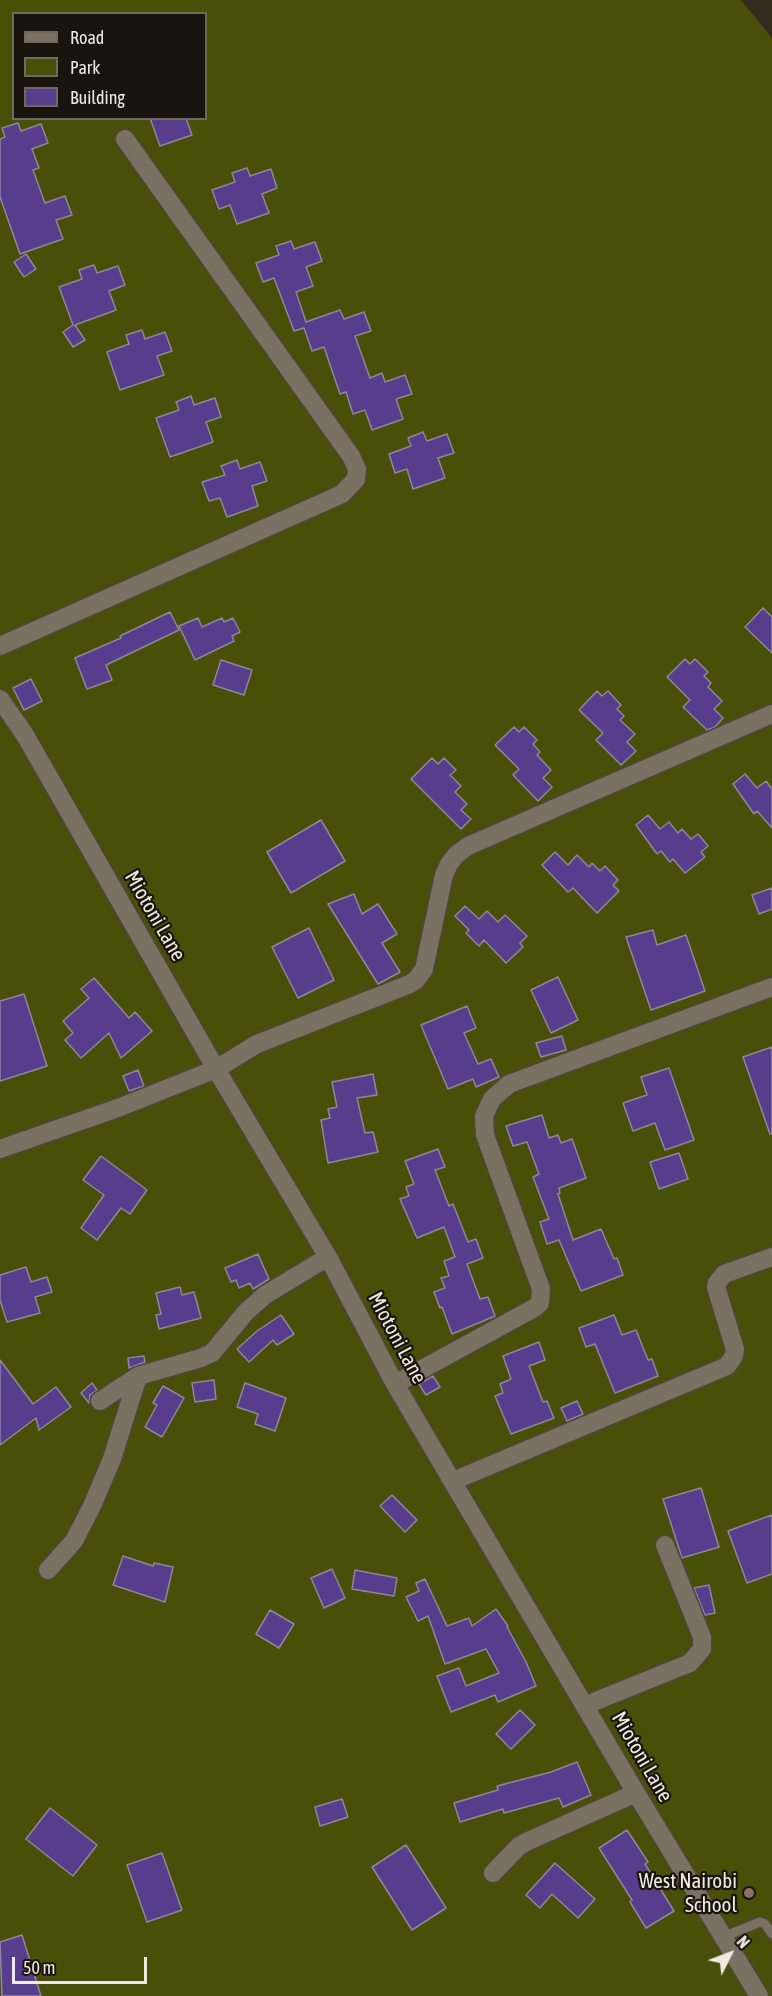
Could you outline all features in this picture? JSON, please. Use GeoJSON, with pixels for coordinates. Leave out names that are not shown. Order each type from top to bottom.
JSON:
{"type":"FeatureCollection","features":[{"type":"Feature","properties":{"kind":"street"},"geometry":{"type":"LineString","coordinates":[[0,646],[342,494],[356,479],[357,469],[351,456],[125,139]]}},
{"type":"Feature","properties":{"kind":"street","name":"Miotoni Lane"},"geometry":{"type":"LineString","coordinates":[[0,699],[25,735],[216,1069],[328,1257],[395,1384],[636,1793],[759,1996]]}},
{"type":"Feature","properties":{"kind":"street"},"geometry":{"type":"LineString","coordinates":[[0,1149],[118,1108],[216,1069],[257,1044],[416,980],[424,969],[444,875],[457,854],[468,846],[772,714]]}},
{"type":"Feature","properties":{"kind":"street"},"geometry":{"type":"LineString","coordinates":[[395,1384],[536,1307],[540,1302],[541,1289],[485,1135],[484,1116],[492,1099],[509,1084],[772,987]]}},
{"type":"Feature","properties":{"kind":"street"},"geometry":{"type":"LineString","coordinates":[[100,1401],[138,1376],[212,1353],[246,1312],[265,1295],[328,1257]]}},
{"type":"Feature","properties":{"kind":"street"},"geometry":{"type":"LineString","coordinates":[[453,1481],[727,1366],[735,1350],[716,1287],[717,1283],[724,1274],[772,1257]]}},
{"type":"Feature","properties":{"kind":"street"},"geometry":{"type":"LineString","coordinates":[[48,1570],[75,1541],[92,1506],[112,1459],[138,1376]]}},
{"type":"Feature","properties":{"kind":"street"},"geometry":{"type":"LineString","coordinates":[[586,1705],[690,1663],[702,1649],[702,1637],[665,1545]]}},
{"type":"Feature","properties":{"kind":"street"},"geometry":{"type":"LineString","coordinates":[[493,1873],[518,1847],[526,1842],[636,1793]]}},
{"type":"Feature","properties":{"kind":"lane"},"geometry":{"type":"LineString","coordinates":[[723,1937],[760,1922],[765,1924],[772,1934]]}},
{"type":"Feature","properties":{"kind":"green space"},"geometry":{"type":"Polygon","coordinates":[[[0,0],[741,0],[772,38],[772,1996],[0,1996],[0,0]]]}},
{"type":"Feature","properties":{"kind":"building"},"geometry":{"type":"Polygon","coordinates":[[[151,120],[187,120],[192,135],[160,146],[151,120]]]}},
{"type":"Feature","properties":{"kind":"building"},"geometry":{"type":"Polygon","coordinates":[[[18,123],[21,131],[41,124],[48,143],[32,149],[39,168],[33,170],[45,203],[65,196],[72,215],[56,220],[63,239],[20,254],[0,197],[0,139],[5,137],[2,128],[18,123]]]}},
{"type":"Feature","properties":{"kind":"building"},"geometry":{"type":"Polygon","coordinates":[[[247,168],[250,176],[271,169],[277,188],[262,194],[269,213],[237,224],[230,205],[219,209],[212,190],[235,182],[232,173],[247,168]]]}},
{"type":"Feature","properties":{"kind":"building"},"geometry":{"type":"Polygon","coordinates":[[[291,241],[294,249],[315,242],[322,261],[306,267],[313,286],[296,292],[306,322],[340,310],[344,319],[364,312],[371,331],[355,336],[370,378],[382,373],[385,382],[405,375],[412,394],[396,399],[403,419],[372,430],[365,410],[353,414],[346,392],[340,394],[324,347],[312,351],[304,328],[294,331],[274,278],[263,282],[256,263],[279,255],[276,246],[291,241]]]}},
{"type":"Feature","properties":{"kind":"building"},"geometry":{"type":"Polygon","coordinates":[[[26,254],[36,269],[24,277],[14,262],[26,254]]]}},
{"type":"Feature","properties":{"kind":"building"},"geometry":{"type":"Polygon","coordinates":[[[94,265],[97,273],[118,266],[125,285],[109,291],[116,310],[75,325],[85,340],[73,347],[63,332],[73,325],[59,287],[82,279],[79,270],[94,265]]]}},
{"type":"Feature","properties":{"kind":"building"},"geometry":{"type":"Polygon","coordinates":[[[142,330],[145,339],[165,332],[172,351],[157,356],[164,375],[120,390],[107,352],[129,344],[126,335],[142,330]]]}},
{"type":"Feature","properties":{"kind":"building"},"geometry":{"type":"Polygon","coordinates":[[[191,396],[194,405],[215,398],[221,417],[206,422],[213,442],[170,457],[156,418],[179,410],[176,402],[191,396]]]}},
{"type":"Feature","properties":{"kind":"building"},"geometry":{"type":"Polygon","coordinates":[[[423,432],[427,441],[447,434],[454,453],[438,458],[445,478],[413,489],[407,469],[395,473],[389,454],[411,446],[408,438],[423,432]]]}},
{"type":"Feature","properties":{"kind":"building"},"geometry":{"type":"Polygon","coordinates":[[[237,460],[240,469],[260,462],[267,481],[252,486],[258,506],[227,517],[220,498],[209,501],[202,482],[225,475],[221,466],[237,460]]]}},
{"type":"Feature","properties":{"kind":"building"},"geometry":{"type":"Polygon","coordinates":[[[763,608],[772,617],[772,653],[745,627],[763,608]]]}},
{"type":"Feature","properties":{"kind":"building"},"geometry":{"type":"Polygon","coordinates":[[[170,612],[179,630],[106,665],[112,680],[87,689],[75,658],[121,638],[120,636],[170,612]]]}},
{"type":"Feature","properties":{"kind":"building"},"geometry":{"type":"Polygon","coordinates":[[[198,618],[202,627],[222,618],[224,622],[233,618],[240,632],[232,636],[234,641],[195,660],[179,626],[198,618]]]}},
{"type":"Feature","properties":{"kind":"building"},"geometry":{"type":"Polygon","coordinates":[[[685,659],[690,664],[695,659],[708,672],[704,676],[711,683],[708,687],[722,701],[714,709],[723,718],[715,727],[707,730],[683,707],[690,700],[667,677],[685,659]]]}},
{"type":"Feature","properties":{"kind":"building"},"geometry":{"type":"Polygon","coordinates":[[[221,660],[252,670],[244,695],[213,685],[221,660]]]}},
{"type":"Feature","properties":{"kind":"building"},"geometry":{"type":"Polygon","coordinates":[[[31,679],[42,701],[24,710],[13,688],[31,679]]]}},
{"type":"Feature","properties":{"kind":"building"},"geometry":{"type":"Polygon","coordinates":[[[597,691],[602,696],[608,691],[621,705],[617,709],[624,716],[620,720],[635,734],[627,742],[636,751],[621,765],[596,740],[603,733],[579,710],[597,691]]]}},
{"type":"Feature","properties":{"kind":"building"},"geometry":{"type":"Polygon","coordinates":[[[514,727],[519,732],[524,727],[537,740],[533,744],[540,752],[537,755],[551,770],[543,778],[552,787],[538,801],[513,775],[519,769],[495,745],[514,727]]]}},
{"type":"Feature","properties":{"kind":"building"},"geometry":{"type":"Polygon","coordinates":[[[432,758],[438,764],[444,758],[456,770],[450,775],[461,786],[455,792],[467,804],[461,810],[471,819],[461,829],[411,779],[432,758]]]}},
{"type":"Feature","properties":{"kind":"building"},"geometry":{"type":"Polygon","coordinates":[[[745,774],[757,788],[766,781],[772,789],[772,828],[757,811],[754,814],[733,784],[745,774]]]}},
{"type":"Feature","properties":{"kind":"building"},"geometry":{"type":"Polygon","coordinates":[[[648,815],[660,829],[669,822],[678,833],[682,829],[691,839],[698,834],[708,846],[701,852],[705,857],[685,873],[673,859],[670,862],[661,851],[657,854],[636,825],[648,815]]]}},
{"type":"Feature","properties":{"kind":"building"},"geometry":{"type":"Polygon","coordinates":[[[321,820],[345,861],[291,893],[267,852],[321,820]]]}},
{"type":"Feature","properties":{"kind":"building"},"geometry":{"type":"Polygon","coordinates":[[[555,852],[568,865],[577,855],[589,867],[592,863],[600,871],[605,866],[618,880],[613,885],[619,891],[597,913],[573,888],[568,892],[542,865],[555,852]]]}},
{"type":"Feature","properties":{"kind":"building"},"geometry":{"type":"Polygon","coordinates":[[[772,888],[772,909],[759,914],[752,895],[772,888]]]}},
{"type":"Feature","properties":{"kind":"building"},"geometry":{"type":"Polygon","coordinates":[[[354,894],[362,914],[378,904],[397,934],[382,943],[400,972],[378,984],[328,904],[354,894]]]}},
{"type":"Feature","properties":{"kind":"building"},"geometry":{"type":"Polygon","coordinates":[[[465,906],[479,919],[487,911],[498,922],[505,915],[527,936],[520,943],[523,947],[506,963],[484,940],[479,946],[466,933],[469,930],[455,916],[465,906]]]}},
{"type":"Feature","properties":{"kind":"building"},"geometry":{"type":"Polygon","coordinates":[[[309,928],[334,980],[298,998],[272,947],[309,928]]]}},
{"type":"Feature","properties":{"kind":"building"},"geometry":{"type":"Polygon","coordinates":[[[653,930],[657,945],[686,935],[705,991],[651,1010],[626,937],[653,930]]]}},
{"type":"Feature","properties":{"kind":"building"},"geometry":{"type":"Polygon","coordinates":[[[558,977],[578,1020],[551,1033],[531,990],[558,977]]]}},
{"type":"Feature","properties":{"kind":"building"},"geometry":{"type":"Polygon","coordinates":[[[94,978],[129,1018],[135,1012],[152,1031],[121,1058],[109,1033],[81,1058],[65,1040],[73,1033],[63,1021],[89,998],[81,989],[94,978]]]}},
{"type":"Feature","properties":{"kind":"building"},"geometry":{"type":"Polygon","coordinates":[[[24,994],[47,1066],[0,1081],[0,1001],[24,994]]]}},
{"type":"Feature","properties":{"kind":"building"},"geometry":{"type":"Polygon","coordinates":[[[467,1006],[476,1028],[464,1033],[478,1064],[491,1059],[499,1077],[476,1087],[473,1079],[448,1089],[421,1025],[467,1006]]]}},
{"type":"Feature","properties":{"kind":"building"},"geometry":{"type":"Polygon","coordinates":[[[562,1036],[566,1050],[541,1057],[536,1043],[562,1036]]]}},
{"type":"Feature","properties":{"kind":"building"},"geometry":{"type":"Polygon","coordinates":[[[772,1047],[772,1134],[770,1134],[743,1057],[772,1047]]]}},
{"type":"Feature","properties":{"kind":"building"},"geometry":{"type":"Polygon","coordinates":[[[669,1068],[694,1140],[665,1150],[655,1123],[633,1131],[623,1103],[647,1095],[641,1077],[669,1068]]]}},
{"type":"Feature","properties":{"kind":"building"},"geometry":{"type":"Polygon","coordinates":[[[138,1070],[144,1086],[129,1091],[123,1076],[138,1070]]]}},
{"type":"Feature","properties":{"kind":"building"},"geometry":{"type":"Polygon","coordinates":[[[373,1074],[377,1095],[357,1098],[365,1133],[373,1132],[378,1152],[328,1163],[321,1120],[330,1118],[328,1109],[337,1107],[332,1082],[373,1074]]]}},
{"type":"Feature","properties":{"kind":"building"},"geometry":{"type":"Polygon","coordinates":[[[542,1115],[549,1138],[558,1135],[561,1143],[572,1139],[586,1178],[559,1188],[560,1193],[558,1194],[573,1240],[601,1229],[614,1259],[617,1258],[623,1275],[581,1291],[559,1240],[547,1244],[540,1222],[549,1219],[533,1177],[539,1174],[527,1142],[513,1146],[506,1126],[542,1115]]]}},
{"type":"Feature","properties":{"kind":"building"},"geometry":{"type":"Polygon","coordinates":[[[438,1149],[445,1167],[435,1170],[449,1206],[453,1204],[468,1242],[476,1239],[483,1258],[467,1264],[480,1299],[488,1297],[495,1316],[452,1334],[434,1292],[445,1288],[441,1278],[449,1276],[444,1261],[455,1257],[444,1227],[417,1238],[400,1199],[409,1196],[406,1187],[414,1184],[405,1161],[438,1149]]]}},
{"type":"Feature","properties":{"kind":"building"},"geometry":{"type":"Polygon","coordinates":[[[679,1153],[688,1179],[659,1189],[650,1162],[679,1153]]]}},
{"type":"Feature","properties":{"kind":"building"},"geometry":{"type":"Polygon","coordinates":[[[101,1156],[147,1190],[130,1214],[121,1208],[97,1240],[81,1228],[104,1195],[83,1180],[101,1156]]]}},
{"type":"Feature","properties":{"kind":"building"},"geometry":{"type":"Polygon","coordinates":[[[258,1254],[269,1279],[253,1289],[250,1283],[239,1288],[236,1280],[231,1282],[225,1268],[258,1254]]]}},
{"type":"Feature","properties":{"kind":"building"},"geometry":{"type":"Polygon","coordinates":[[[26,1267],[31,1282],[47,1277],[52,1292],[35,1297],[40,1313],[7,1322],[0,1300],[0,1275],[26,1267]]]}},
{"type":"Feature","properties":{"kind":"building"},"geometry":{"type":"Polygon","coordinates":[[[180,1287],[182,1295],[194,1292],[201,1318],[159,1329],[156,1315],[161,1314],[156,1293],[180,1287]]]}},
{"type":"Feature","properties":{"kind":"building"},"geometry":{"type":"Polygon","coordinates":[[[281,1315],[294,1334],[277,1345],[273,1340],[249,1362],[237,1349],[257,1331],[281,1315]]]}},
{"type":"Feature","properties":{"kind":"building"},"geometry":{"type":"Polygon","coordinates":[[[614,1315],[622,1335],[636,1330],[648,1360],[652,1359],[658,1376],[615,1393],[595,1344],[586,1347],[579,1328],[614,1315]]]}},
{"type":"Feature","properties":{"kind":"building"},"geometry":{"type":"Polygon","coordinates":[[[539,1342],[545,1360],[529,1366],[543,1402],[547,1401],[554,1418],[511,1434],[495,1396],[503,1393],[500,1384],[511,1379],[503,1356],[539,1342]]]}},
{"type":"Feature","properties":{"kind":"building"},"geometry":{"type":"Polygon","coordinates":[[[144,1356],[145,1362],[129,1368],[128,1358],[144,1356]]]}},
{"type":"Feature","properties":{"kind":"building"},"geometry":{"type":"Polygon","coordinates":[[[0,1360],[33,1404],[56,1387],[71,1407],[39,1430],[36,1418],[0,1445],[0,1360]]]}},
{"type":"Feature","properties":{"kind":"building"},"geometry":{"type":"Polygon","coordinates":[[[433,1376],[440,1387],[426,1395],[419,1384],[433,1376]]]}},
{"type":"Feature","properties":{"kind":"building"},"geometry":{"type":"Polygon","coordinates":[[[214,1380],[216,1399],[195,1402],[192,1383],[214,1380]]]}},
{"type":"Feature","properties":{"kind":"building"},"geometry":{"type":"Polygon","coordinates":[[[92,1383],[97,1390],[90,1395],[89,1403],[81,1393],[92,1383]]]}},
{"type":"Feature","properties":{"kind":"building"},"geometry":{"type":"Polygon","coordinates":[[[245,1383],[286,1398],[275,1431],[255,1424],[258,1414],[237,1407],[245,1383]]]}},
{"type":"Feature","properties":{"kind":"building"},"geometry":{"type":"Polygon","coordinates":[[[163,1386],[184,1398],[162,1437],[145,1427],[157,1405],[153,1403],[163,1386]]]}},
{"type":"Feature","properties":{"kind":"building"},"geometry":{"type":"Polygon","coordinates":[[[577,1401],[583,1414],[567,1421],[561,1408],[577,1401]]]}},
{"type":"Feature","properties":{"kind":"building"},"geometry":{"type":"Polygon","coordinates":[[[701,1488],[719,1547],[682,1558],[663,1499],[701,1488]]]}},
{"type":"Feature","properties":{"kind":"building"},"geometry":{"type":"Polygon","coordinates":[[[392,1495],[417,1520],[405,1532],[380,1506],[392,1495]]]}},
{"type":"Feature","properties":{"kind":"building"},"geometry":{"type":"Polygon","coordinates":[[[772,1515],[772,1574],[747,1583],[728,1531],[772,1515]]]}},
{"type":"Feature","properties":{"kind":"building"},"geometry":{"type":"Polygon","coordinates":[[[123,1556],[153,1566],[154,1563],[173,1567],[165,1602],[113,1585],[123,1556]]]}},
{"type":"Feature","properties":{"kind":"building"},"geometry":{"type":"Polygon","coordinates":[[[332,1569],[345,1598],[324,1608],[311,1578],[332,1569]]]}},
{"type":"Feature","properties":{"kind":"building"},"geometry":{"type":"Polygon","coordinates":[[[355,1570],[397,1578],[394,1596],[352,1589],[355,1570]]]}},
{"type":"Feature","properties":{"kind":"building"},"geometry":{"type":"Polygon","coordinates":[[[425,1579],[447,1626],[469,1618],[472,1626],[496,1609],[508,1626],[536,1686],[498,1702],[495,1695],[451,1712],[437,1676],[459,1668],[466,1686],[499,1673],[486,1649],[445,1664],[428,1616],[418,1621],[406,1597],[419,1591],[416,1583],[425,1579]]]}},
{"type":"Feature","properties":{"kind":"building"},"geometry":{"type":"Polygon","coordinates":[[[709,1585],[715,1613],[705,1615],[694,1588],[709,1585]]]}},
{"type":"Feature","properties":{"kind":"building"},"geometry":{"type":"Polygon","coordinates":[[[270,1610],[294,1624],[279,1648],[256,1634],[270,1610]]]}},
{"type":"Feature","properties":{"kind":"building"},"geometry":{"type":"Polygon","coordinates":[[[520,1710],[535,1725],[511,1749],[496,1734],[520,1710]]]}},
{"type":"Feature","properties":{"kind":"building"},"geometry":{"type":"Polygon","coordinates":[[[577,1762],[591,1795],[563,1807],[559,1798],[504,1813],[503,1809],[460,1822],[454,1803],[498,1790],[497,1786],[551,1772],[577,1762]]]}},
{"type":"Feature","properties":{"kind":"building"},"geometry":{"type":"Polygon","coordinates":[[[342,1799],[348,1817],[320,1826],[315,1807],[342,1799]]]}},
{"type":"Feature","properties":{"kind":"building"},"geometry":{"type":"Polygon","coordinates":[[[50,1808],[97,1845],[73,1876],[26,1839],[50,1808]]]}},
{"type":"Feature","properties":{"kind":"building"},"geometry":{"type":"Polygon","coordinates":[[[627,1830],[648,1862],[645,1864],[674,1911],[646,1928],[630,1902],[632,1900],[599,1848],[627,1830]]]}},
{"type":"Feature","properties":{"kind":"building"},"geometry":{"type":"Polygon","coordinates":[[[406,1845],[446,1908],[412,1930],[372,1867],[406,1845]]]}},
{"type":"Feature","properties":{"kind":"building"},"geometry":{"type":"Polygon","coordinates":[[[162,1853],[182,1910],[147,1922],[127,1865],[162,1853]]]}},
{"type":"Feature","properties":{"kind":"building"},"geometry":{"type":"Polygon","coordinates":[[[555,1863],[595,1899],[578,1918],[552,1894],[540,1908],[526,1895],[555,1863]]]}},
{"type":"Feature","properties":{"kind":"building"},"geometry":{"type":"Polygon","coordinates":[[[22,1935],[41,1996],[2,1996],[0,1942],[22,1935]]]}},
{"type":"Feature","properties":{"kind":"place","name":"West Nairobi School"},"geometry":{"type":"Point","coordinates":[749,1893]}}]}
